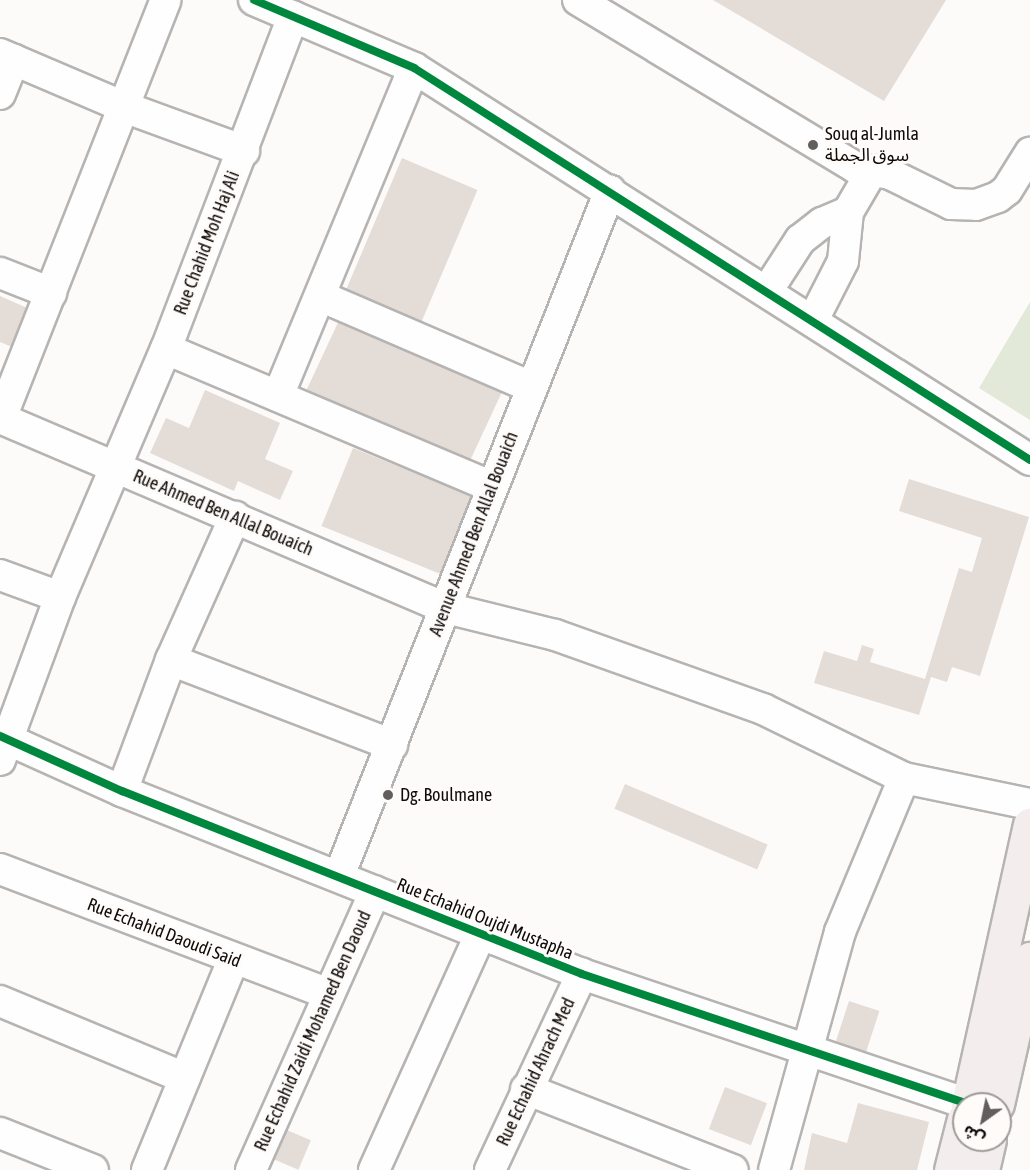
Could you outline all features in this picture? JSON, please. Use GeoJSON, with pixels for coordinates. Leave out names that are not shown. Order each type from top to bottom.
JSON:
{"type":"FeatureCollection","features":[{"type":"Feature","properties":{"kind":"main road"},"geometry":{"type":"LineString","coordinates":[[971,1092],[1030,825]]}},
{"type":"Feature","properties":{"kind":"main road"},"geometry":{"type":"LineString","coordinates":[[1002,1092],[1021,1042],[1030,959]]}},
{"type":"Feature","properties":{"kind":"main road"},"geometry":{"type":"LineString","coordinates":[[951,1170],[956,1152]]}},
{"type":"Feature","properties":{"kind":"main road"},"geometry":{"type":"LineString","coordinates":[[982,1170],[986,1152]]}},
{"type":"Feature","properties":{"kind":"street"},"geometry":{"type":"LineString","coordinates":[[0,418],[166,0]]}},
{"type":"Feature","properties":{"kind":"street"},"geometry":{"type":"LineString","coordinates":[[254,0],[414,68],[1030,460]]}},
{"type":"Feature","properties":{"kind":"street"},"geometry":{"type":"LineString","coordinates":[[578,0],[856,168],[890,174],[951,204],[976,205],[1007,190],[1030,153]]}},
{"type":"Feature","properties":{"kind":"street","name":"Rue Chahid Moh Haj Ali"},"geometry":{"type":"LineString","coordinates":[[3,745],[60,597],[166,349],[244,151],[293,16]]}},
{"type":"Feature","properties":{"kind":"street"},"geometry":{"type":"LineString","coordinates":[[0,94],[7,57],[124,107],[244,151]]}},
{"type":"Feature","properties":{"kind":"street"},"geometry":{"type":"LineString","coordinates":[[278,396],[414,68]]}},
{"type":"Feature","properties":{"kind":"street"},"geometry":{"type":"LineString","coordinates":[[813,320],[843,261],[848,212],[872,171]]}},
{"type":"Feature","properties":{"kind":"street","name":"Avenue Ahmed Ben Allal Bouaich"},"geometry":{"type":"LineString","coordinates":[[339,876],[446,609],[491,486],[610,191]]}},
{"type":"Feature","properties":{"kind":"street"},"geometry":{"type":"LineString","coordinates":[[767,291],[800,240],[822,223],[848,212]]}},
{"type":"Feature","properties":{"kind":"street"},"geometry":{"type":"LineString","coordinates":[[0,273],[51,293]]}},
{"type":"Feature","properties":{"kind":"street"},"geometry":{"type":"LineString","coordinates":[[320,296],[531,387]]}},
{"type":"Feature","properties":{"kind":"street"},"geometry":{"type":"LineString","coordinates":[[166,349],[491,486]]}},
{"type":"Feature","properties":{"kind":"street","name":"Rue Ahmed Ben Allal Bouaich"},"geometry":{"type":"LineString","coordinates":[[0,418],[446,609],[555,635],[733,698],[826,738],[904,778],[1030,804]]}},
{"type":"Feature","properties":{"kind":"street"},"geometry":{"type":"LineString","coordinates":[[122,791],[171,660],[235,517]]}},
{"type":"Feature","properties":{"kind":"street"},"geometry":{"type":"LineString","coordinates":[[0,575],[60,597]]}},
{"type":"Feature","properties":{"kind":"street"},"geometry":{"type":"LineString","coordinates":[[171,660],[392,745]]}},
{"type":"Feature","properties":{"kind":"street","name":"Rue Echahid Oujdi Mustapha"},"geometry":{"type":"LineString","coordinates":[[3,745],[339,876],[582,975],[807,1053],[952,1099]]}},
{"type":"Feature","properties":{"kind":"street"},"geometry":{"type":"LineString","coordinates":[[774,1170],[840,932],[904,778]]}},
{"type":"Feature","properties":{"kind":"street","name":"Rue Echahid Daoudi Said"},"geometry":{"type":"LineString","coordinates":[[0,869],[233,960],[329,994]]}},
{"type":"Feature","properties":{"kind":"street","name":"Rue Echahid Zaidi Mohamed Ben Daoud"},"geometry":{"type":"LineString","coordinates":[[251,1170],[375,891]]}},
{"type":"Feature","properties":{"kind":"street"},"geometry":{"type":"LineString","coordinates":[[374,1170],[481,933]]}},
{"type":"Feature","properties":{"kind":"street"},"geometry":{"type":"LineString","coordinates":[[147,1170],[233,960]]}},
{"type":"Feature","properties":{"kind":"street","name":"Rue Echahid Ahrach Med"},"geometry":{"type":"LineString","coordinates":[[490,1170],[526,1089],[582,975]]}},
{"type":"Feature","properties":{"kind":"street"},"geometry":{"type":"LineString","coordinates":[[0,1000],[185,1078]]}},
{"type":"Feature","properties":{"kind":"street"},"geometry":{"type":"LineString","coordinates":[[526,1089],[733,1170]]}},
{"type":"Feature","properties":{"kind":"street"},"geometry":{"type":"LineString","coordinates":[[0,1133],[93,1170]]}},
{"type":"Feature","properties":{"kind":"green space"},"geometry":{"type":"Polygon","coordinates":[[[1030,302],[1030,420],[979,388],[1030,302]]]}},
{"type":"Feature","properties":{"kind":"building","name":"Souq al-Jumla سوق الجملة"},"geometry":{"type":"Polygon","coordinates":[[[713,0],[946,0],[884,101],[713,0]]]}},
{"type":"Feature","properties":{"kind":"building"},"geometry":{"type":"Polygon","coordinates":[[[402,158],[477,190],[421,323],[346,291],[402,158]]]}},
{"type":"Feature","properties":{"kind":"building"},"geometry":{"type":"Polygon","coordinates":[[[0,296],[34,311],[17,349],[0,342],[0,296]]]}},
{"type":"Feature","properties":{"kind":"building"},"geometry":{"type":"Polygon","coordinates":[[[341,316],[502,391],[468,465],[307,389],[341,316]]]}},
{"type":"Feature","properties":{"kind":"building"},"geometry":{"type":"Polygon","coordinates":[[[205,390],[280,423],[265,459],[293,471],[280,500],[238,481],[234,491],[150,453],[166,418],[189,428],[205,390]]]}},
{"type":"Feature","properties":{"kind":"building"},"geometry":{"type":"Polygon","coordinates":[[[353,448],[474,497],[443,575],[322,526],[353,448]]]}},
{"type":"Feature","properties":{"kind":"building"},"geometry":{"type":"Polygon","coordinates":[[[909,479],[1029,517],[980,676],[952,667],[947,682],[931,677],[919,715],[814,683],[824,651],[857,661],[862,645],[874,649],[870,662],[925,679],[959,568],[972,572],[982,538],[899,511],[909,479]]]}},
{"type":"Feature","properties":{"kind":"building"},"geometry":{"type":"Polygon","coordinates":[[[625,784],[768,845],[757,869],[614,809],[625,784]]]}},
{"type":"Feature","properties":{"kind":"building"},"geometry":{"type":"Polygon","coordinates":[[[849,1001],[879,1011],[864,1058],[834,1049],[849,1001]]]}},
{"type":"Feature","properties":{"kind":"building"},"geometry":{"type":"Polygon","coordinates":[[[725,1087],[767,1103],[751,1145],[709,1129],[725,1087]]]}},
{"type":"Feature","properties":{"kind":"building"},"geometry":{"type":"Polygon","coordinates":[[[858,1103],[929,1122],[917,1170],[804,1170],[812,1133],[847,1143],[858,1103]]]}},
{"type":"Feature","properties":{"kind":"building"},"geometry":{"type":"Polygon","coordinates":[[[275,1125],[311,1140],[298,1170],[262,1154],[275,1125]]]}},
{"type":"Feature","properties":{"kind":"cycle path"},"geometry":{"type":"LineString","coordinates":[[254,0],[414,68],[1030,460]]}},
{"type":"Feature","properties":{"kind":"cycle path"},"geometry":{"type":"LineString","coordinates":[[0,736],[122,791],[582,974],[952,1099]]}},
{"type":"Feature","properties":{"kind":"place","name":"Souq al-Jumla سوق الجملة"},"geometry":{"type":"Point","coordinates":[813,145]}},
{"type":"Feature","properties":{"kind":"place","name":"Dg. Boulmane"},"geometry":{"type":"Point","coordinates":[388,795]}}]}
